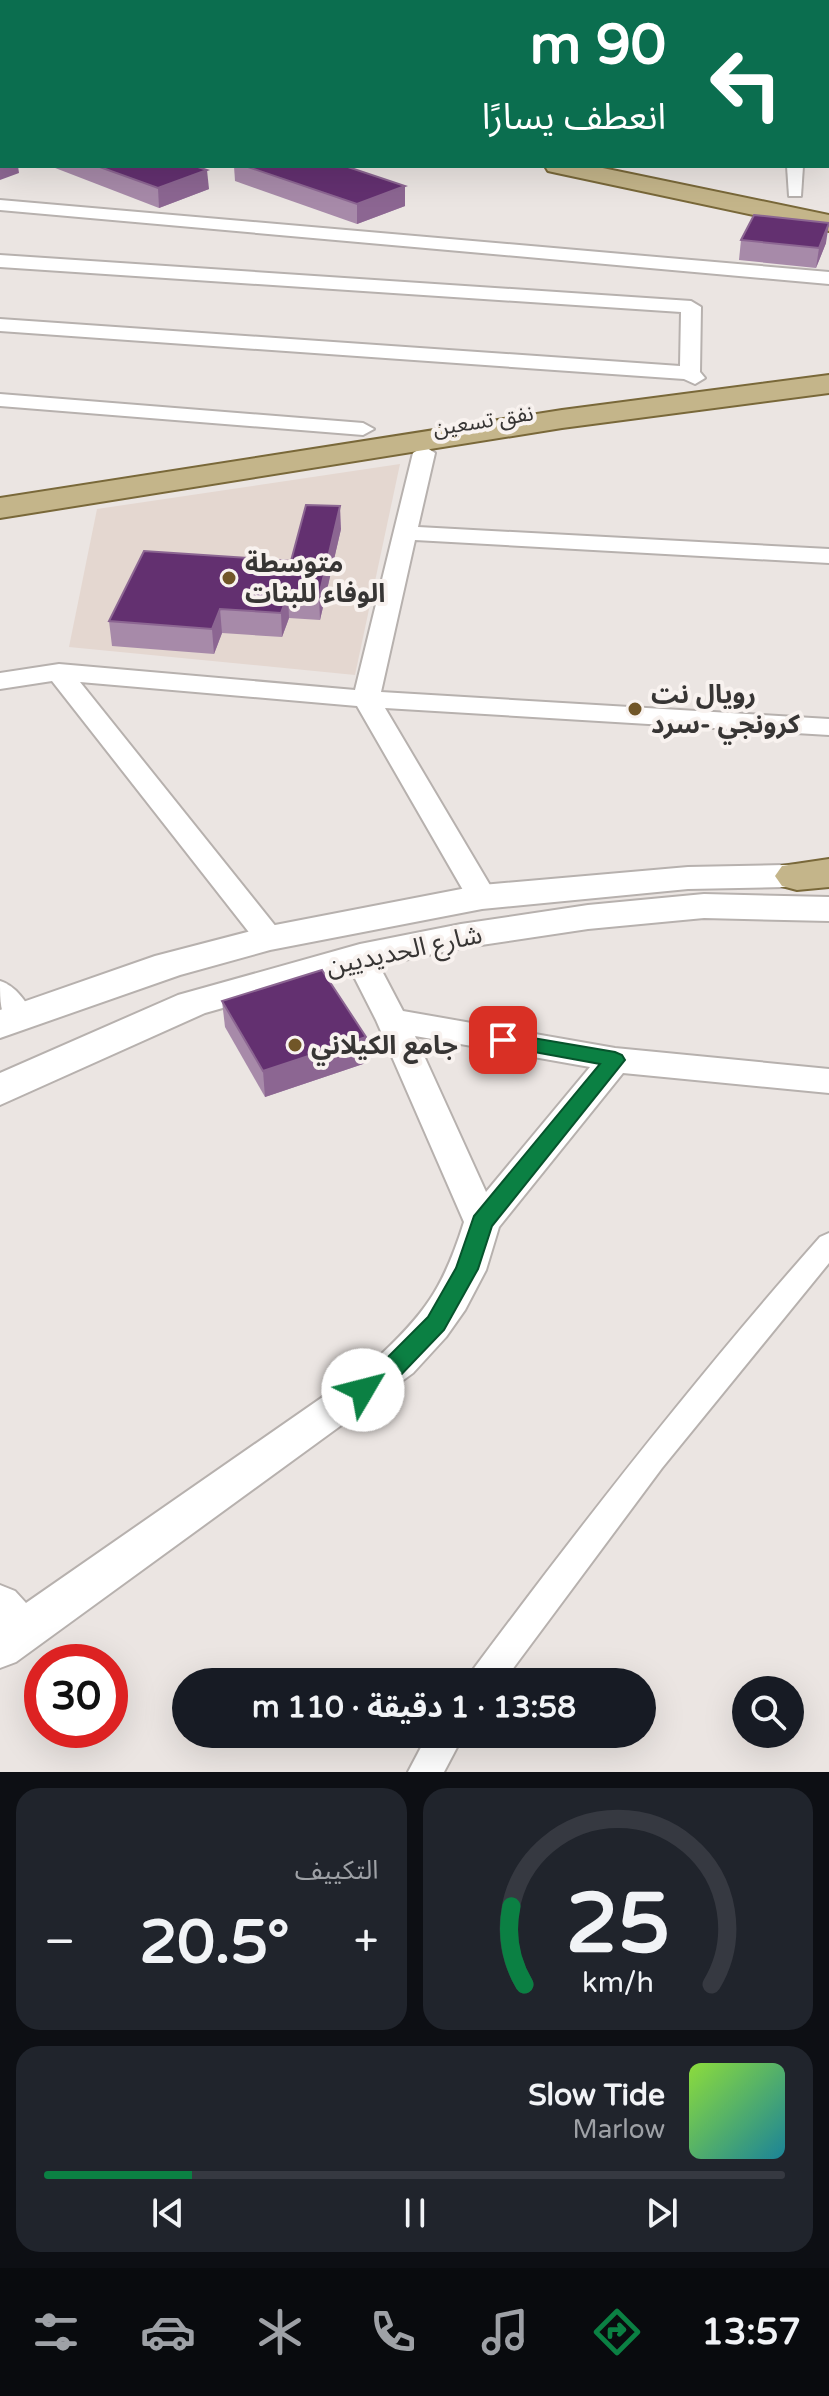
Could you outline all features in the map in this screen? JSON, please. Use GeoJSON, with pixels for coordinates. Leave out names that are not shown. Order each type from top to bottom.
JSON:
{"type":"FeatureCollection","features":[{"type":"Feature","properties":{"kind":"main road"},"geometry":{"type":"LineString","coordinates":[[567,168],[829,223]]}},
{"type":"Feature","properties":{"kind":"main road"},"geometry":{"type":"LineString","coordinates":[[604,168],[829,216]]}},
{"type":"Feature","properties":{"kind":"main road"},"geometry":{"type":"LineString","coordinates":[[638,168],[829,207]]}},
{"type":"Feature","properties":{"kind":"main road"},"geometry":{"type":"LineString","coordinates":[[677,168],[829,199]]}},
{"type":"Feature","properties":{"kind":"main road"},"geometry":{"type":"LineString","coordinates":[[0,508],[146,478],[261,445],[692,375],[829,364]]}},
{"type":"Feature","properties":{"kind":"main road","name":"نفق تسعين"},"geometry":{"type":"LineString","coordinates":[[146,478],[665,393],[829,374]]}},
{"type":"Feature","properties":{"kind":"main road"},"geometry":{"type":"LineString","coordinates":[[0,492],[146,478],[271,475],[674,414],[822,398]]}},
{"type":"Feature","properties":{"kind":"main road","name":"نفق تسعين"},"geometry":{"type":"LineString","coordinates":[[146,478],[562,419],[822,398]]}},
{"type":"Feature","properties":{"kind":"street"},"geometry":{"type":"LineString","coordinates":[[795,168],[795,192]]}},
{"type":"Feature","properties":{"kind":"street"},"geometry":{"type":"LineString","coordinates":[[0,205],[829,278]]}},
{"type":"Feature","properties":{"kind":"street"},"geometry":{"type":"LineString","coordinates":[[0,261],[691,307],[692,375],[0,325]]}},
{"type":"Feature","properties":{"kind":"street"},"geometry":{"type":"LineString","coordinates":[[0,400],[363,429]]}},
{"type":"Feature","properties":{"kind":"street"},"geometry":{"type":"LineString","coordinates":[[424,453],[408,533],[366,699],[482,897]]}},
{"type":"Feature","properties":{"kind":"street"},"geometry":{"type":"LineString","coordinates":[[408,533],[829,556]]}},
{"type":"Feature","properties":{"kind":"street"},"geometry":{"type":"LineString","coordinates":[[59,672],[270,938]]}},
{"type":"Feature","properties":{"kind":"street"},"geometry":{"type":"LineString","coordinates":[[0,681],[59,672],[366,699],[829,727]]}},
{"type":"Feature","properties":{"kind":"street","name":"شارع الحديديين"},"geometry":{"type":"LineString","coordinates":[[6,1010],[270,938],[482,897],[688,878],[818,875]]}},
{"type":"Feature","properties":{"kind":"street","name":"شارع الحديديين"},"geometry":{"type":"LineString","coordinates":[[0,1090],[192,1004],[360,957],[461,936],[588,917],[704,906],[829,909]]}},
{"type":"Feature","properties":{"kind":"street"},"geometry":{"type":"LineString","coordinates":[[360,957],[392,1020],[482,1222]]}},
{"type":"Feature","properties":{"kind":"street"},"geometry":{"type":"LineString","coordinates":[[168,965],[192,1004]]}},
{"type":"Feature","properties":{"kind":"street"},"geometry":{"type":"LineString","coordinates":[[392,1020],[615,1060],[829,1081]]}},
{"type":"Feature","properties":{"kind":"street"},"geometry":{"type":"LineString","coordinates":[[7,1627],[387,1373],[436,1323],[453,1297],[467,1269],[482,1222],[615,1060]]}},
{"type":"Feature","properties":{"kind":"street"},"geometry":{"type":"LineString","coordinates":[[494,1668],[637,1476],[743,1341],[829,1244]]}},
{"type":"Feature","properties":{"kind":"street"},"geometry":{"type":"LineString","coordinates":[[425,1772],[439,1748]]}},
{"type":"Feature","properties":{"kind":"shaded area","name":"متوسطة الوفاء للبنات"},"geometry":{"type":"Polygon","coordinates":[[[400,464],[355,675],[69,647],[97,509],[400,464]]]}},
{"type":"Feature","properties":{"kind":"building"},"geometry":{"type":"Polygon","coordinates":[[[103,168],[207,170],[158,188],[103,168]]]}},
{"type":"Feature","properties":{"kind":"building"},"geometry":{"type":"Polygon","coordinates":[[[251,168],[351,168],[405,186],[357,204],[251,168]]]}},
{"type":"Feature","properties":{"kind":"building"},"geometry":{"type":"Polygon","coordinates":[[[754,215],[829,223],[819,248],[741,240],[754,215]]]}},
{"type":"Feature","properties":{"kind":"building"},"geometry":{"type":"Polygon","coordinates":[[[306,505],[340,506],[319,596],[288,594],[281,613],[220,609],[212,629],[109,621],[144,551],[291,561],[306,505]]]}},
{"type":"Feature","properties":{"kind":"building"},"geometry":{"type":"Polygon","coordinates":[[[322,970],[366,1037],[263,1071],[222,1001],[322,970]]]}},
{"type":"Feature","properties":{"kind":"place","name":"متوسطة الوفاء للبنات"},"geometry":{"type":"Point","coordinates":[229,578]}},
{"type":"Feature","properties":{"kind":"place","name":"رويال نت كرونجي -سرد"},"geometry":{"type":"Point","coordinates":[635,709]}},
{"type":"Feature","properties":{"kind":"place","name":"جامع الكيلاني"},"geometry":{"type":"Point","coordinates":[295,1045]}},
{"type":"Feature","properties":{"kind":"route"},"geometry":{"type":"LineString","coordinates":[[363,1390],[387,1373],[436,1323],[467,1269],[482,1222],[615,1060],[503,1040]]}}]}
